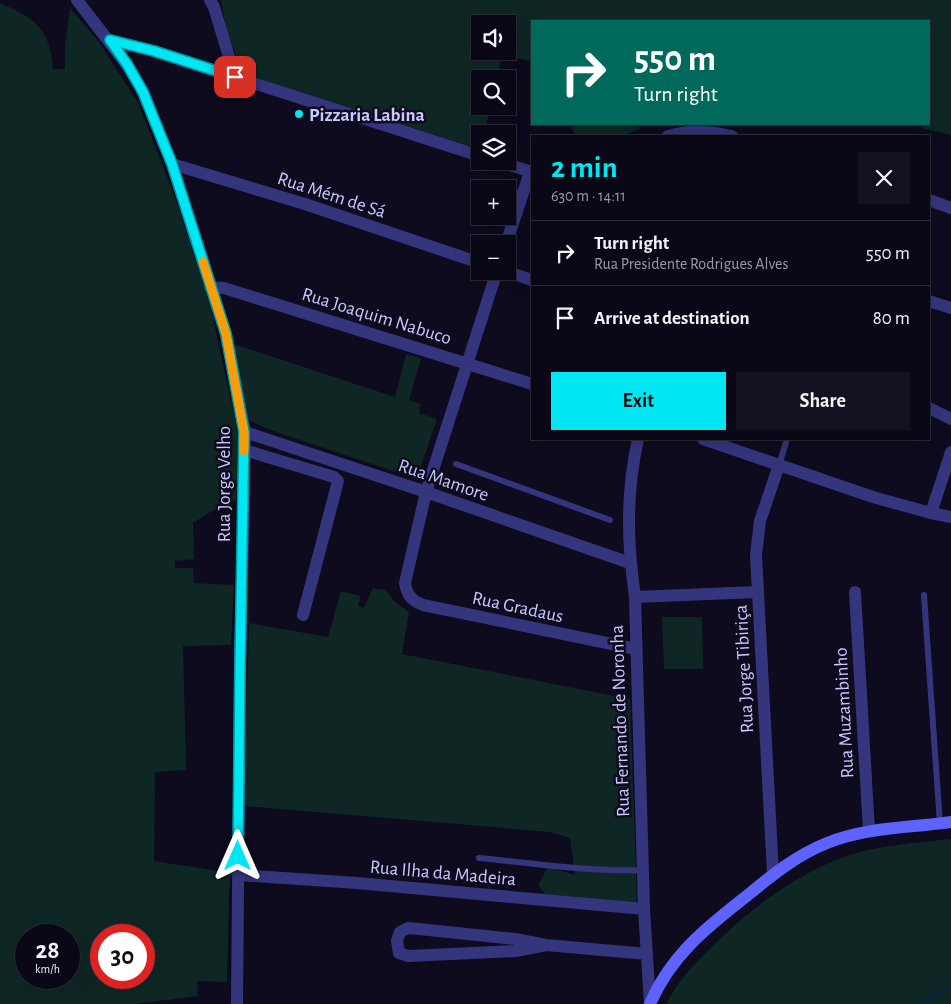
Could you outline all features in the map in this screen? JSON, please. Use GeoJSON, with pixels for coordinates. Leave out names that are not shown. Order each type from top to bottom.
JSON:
{"type":"FeatureCollection","features":[{"type":"Feature","properties":{"kind":"main road"},"geometry":{"type":"LineString","coordinates":[[650,1004],[658,985],[671,966],[703,931],[773,874],[804,854],[828,842],[869,831],[945,823]]}},
{"type":"Feature","properties":{"kind":"street","name":"Rua Jorge Velho"},"geometry":{"type":"LineString","coordinates":[[77,0],[127,64],[143,92],[172,164],[226,334],[244,432],[237,1004]]}},
{"type":"Feature","properties":{"kind":"street"},"geometry":{"type":"LineString","coordinates":[[213,2],[235,77]]}},
{"type":"Feature","properties":{"kind":"street"},"geometry":{"type":"LineString","coordinates":[[110,40],[154,51],[471,153]]}},
{"type":"Feature","properties":{"kind":"street"},"geometry":{"type":"LineString","coordinates":[[672,135],[696,131],[725,135]]}},
{"type":"Feature","properties":{"kind":"street","name":"Rua Mém de Sá"},"geometry":{"type":"LineString","coordinates":[[172,164],[305,204],[471,260]]}},
{"type":"Feature","properties":{"kind":"street"},"geometry":{"type":"LineString","coordinates":[[509,235],[531,172],[516,167]]}},
{"type":"Feature","properties":{"kind":"street"},"geometry":{"type":"LineString","coordinates":[[930,200],[951,208]]}},
{"type":"Feature","properties":{"kind":"street"},"geometry":{"type":"LineString","coordinates":[[516,275],[531,280]]}},
{"type":"Feature","properties":{"kind":"street"},"geometry":{"type":"LineString","coordinates":[[426,492],[494,280]]}},
{"type":"Feature","properties":{"kind":"street","name":"Rua Joaquim Nabuco"},"geometry":{"type":"LineString","coordinates":[[210,287],[224,288],[531,384]]}},
{"type":"Feature","properties":{"kind":"street"},"geometry":{"type":"LineString","coordinates":[[930,301],[951,308]]}},
{"type":"Feature","properties":{"kind":"street"},"geometry":{"type":"LineString","coordinates":[[930,408],[951,419]]}},
{"type":"Feature","properties":{"kind":"street","name":"Rua Mamore"},"geometry":{"type":"LineString","coordinates":[[244,432],[426,492],[630,563]]}},
{"type":"Feature","properties":{"kind":"street","name":"Rua Fernando de Noronha"},"geometry":{"type":"LineString","coordinates":[[638,440],[629,497],[630,563],[634,597],[642,870],[650,1004]]}},
{"type":"Feature","properties":{"kind":"street"},"geometry":{"type":"LineString","coordinates":[[705,440],[874,496],[951,517]]}},
{"type":"Feature","properties":{"kind":"street"},"geometry":{"type":"LineString","coordinates":[[244,450],[334,477],[338,481],[303,615]]}},
{"type":"Feature","properties":{"kind":"street"},"geometry":{"type":"LineString","coordinates":[[931,513],[951,452]]}},
{"type":"Feature","properties":{"kind":"street","name":"Rua Jorge Tibiriça"},"geometry":{"type":"LineString","coordinates":[[773,874],[756,555],[760,522],[779,465]]}},
{"type":"Feature","properties":{"kind":"street","name":"Rua Gradaus"},"geometry":{"type":"LineString","coordinates":[[426,492],[405,583],[409,597],[422,605],[636,649]]}},
{"type":"Feature","properties":{"kind":"street"},"geometry":{"type":"LineString","coordinates":[[634,597],[757,592]]}},
{"type":"Feature","properties":{"kind":"street","name":"Rua Muzambinho"},"geometry":{"type":"LineString","coordinates":[[856,592],[869,831]]}},
{"type":"Feature","properties":{"kind":"street","name":"Rua Ilha da Madeira"},"geometry":{"type":"LineString","coordinates":[[238,875],[644,909]]}},
{"type":"Feature","properties":{"kind":"street"},"geometry":{"type":"LineString","coordinates":[[546,945],[516,952],[408,956],[399,953],[397,941],[400,932],[408,928],[515,939],[546,945],[647,954]]}},
{"type":"Feature","properties":{"kind":"lane"},"geometry":{"type":"LineString","coordinates":[[779,465],[787,440]]}},
{"type":"Feature","properties":{"kind":"lane"},"geometry":{"type":"LineString","coordinates":[[456,464],[610,520]]}},
{"type":"Feature","properties":{"kind":"lane"},"geometry":{"type":"LineString","coordinates":[[924,595],[945,823]]}},
{"type":"Feature","properties":{"kind":"lane"},"geometry":{"type":"LineString","coordinates":[[479,858],[621,871],[642,870]]}},
{"type":"Feature","properties":{"kind":"green space"},"geometry":{"type":"Polygon","coordinates":[[[221,0],[951,0],[951,135],[922,128],[920,125],[930,125],[930,20],[531,20],[531,61],[516,58],[516,15],[471,15],[471,60],[501,60],[499,70],[471,70],[471,115],[489,115],[486,125],[471,125],[471,146],[245,74],[242,71],[226,29],[221,0]]]}},
{"type":"Feature","properties":{"kind":"green space"},"geometry":{"type":"Polygon","coordinates":[[[0,3],[23,14],[38,26],[48,44],[53,69],[65,69],[65,46],[70,8],[99,42],[138,103],[175,197],[209,300],[237,430],[239,453],[236,500],[212,511],[193,523],[194,559],[175,561],[175,568],[193,568],[194,583],[234,585],[231,645],[183,646],[186,770],[155,772],[154,861],[231,873],[227,982],[197,981],[198,996],[135,1004],[0,1004],[0,3]]]}},
{"type":"Feature","properties":{"kind":"green space"},"geometry":{"type":"Polygon","coordinates":[[[570,125],[638,125],[640,129],[625,135],[575,135],[570,125]]]}},
{"type":"Feature","properties":{"kind":"green space"},"geometry":{"type":"Polygon","coordinates":[[[233,344],[395,397],[406,354],[421,358],[409,400],[421,404],[419,413],[437,419],[419,472],[412,477],[408,476],[254,423],[247,418],[233,344]]]}},
{"type":"Feature","properties":{"kind":"green space"},"geometry":{"type":"Polygon","coordinates":[[[373,588],[386,590],[394,601],[409,612],[402,654],[630,699],[637,903],[545,894],[538,885],[548,867],[575,875],[570,838],[550,832],[244,806],[249,623],[328,637],[341,591],[361,596],[358,606],[364,608],[373,588]]]}},
{"type":"Feature","properties":{"kind":"green space"},"geometry":{"type":"Polygon","coordinates":[[[662,617],[702,617],[703,669],[664,669],[662,617]]]}},
{"type":"Feature","properties":{"kind":"green space"},"geometry":{"type":"Polygon","coordinates":[[[951,839],[951,1004],[667,1004],[670,996],[685,975],[725,934],[762,903],[802,876],[824,865],[868,850],[951,839]]]}},
{"type":"Feature","properties":{"kind":"waterway"},"geometry":{"type":"LineString","coordinates":[[920,1004],[951,985]]}},
{"type":"Feature","properties":{"kind":"slow traffic"},"geometry":{"type":"LineString","coordinates":[[203,262],[226,334],[244,432],[244,451]]}},
{"type":"Feature","properties":{"kind":"place","name":"Pizzaria Labina"},"geometry":{"type":"Point","coordinates":[299,114]}},
{"type":"Feature","properties":{"kind":"route"},"geometry":{"type":"LineString","coordinates":[[235,77],[154,51],[110,40],[143,92],[172,164],[226,334],[244,432],[238,856]]}}]}
